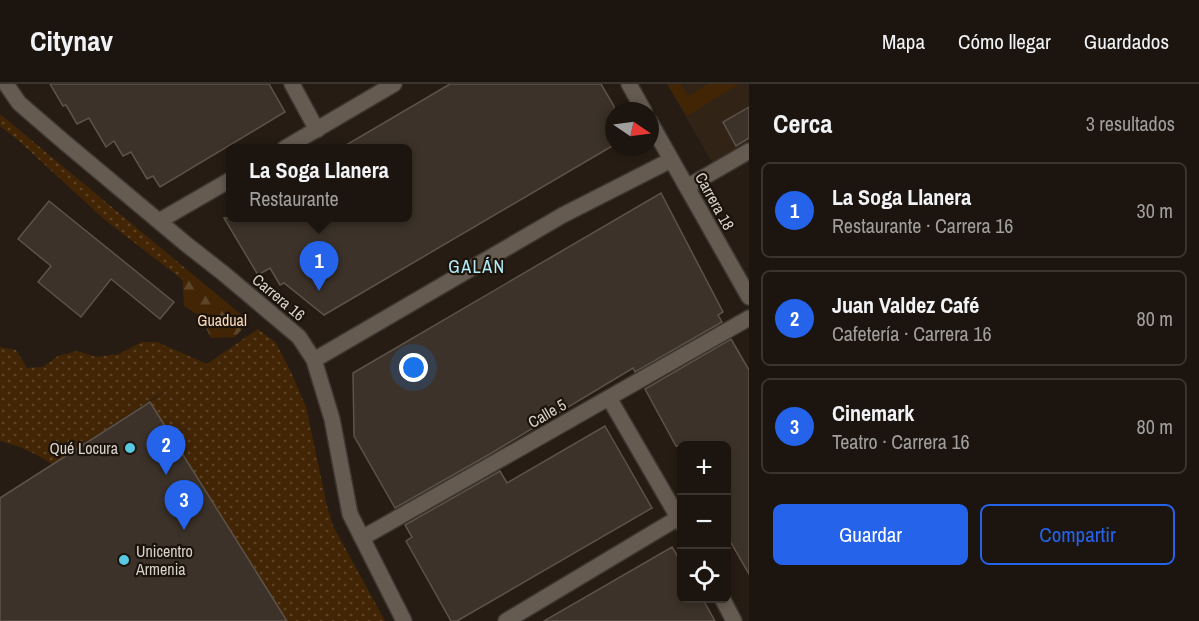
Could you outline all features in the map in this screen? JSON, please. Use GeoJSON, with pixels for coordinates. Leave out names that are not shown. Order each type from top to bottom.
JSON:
{"type":"FeatureCollection","features":[{"type":"Feature","properties":{"kind":"street","name":"Carrera 16"},"geometry":{"type":"LineString","coordinates":[[6,84],[18,103],[299,337],[314,360],[332,419],[350,514],[404,621]]}},
{"type":"Feature","properties":{"kind":"street"},"geometry":{"type":"LineString","coordinates":[[292,84],[317,130]]}},
{"type":"Feature","properties":{"kind":"street"},"geometry":{"type":"LineString","coordinates":[[292,144],[394,84]]}},
{"type":"Feature","properties":{"kind":"street"},"geometry":{"type":"LineString","coordinates":[[629,84],[639,102]]}},
{"type":"Feature","properties":{"kind":"street","name":"Carrera 18"},"geometry":{"type":"LineString","coordinates":[[659,138],[749,297]]}},
{"type":"Feature","properties":{"kind":"street"},"geometry":{"type":"LineString","coordinates":[[687,187],[749,151]]}},
{"type":"Feature","properties":{"kind":"street"},"geometry":{"type":"LineString","coordinates":[[314,360],[563,215],[671,160]]}},
{"type":"Feature","properties":{"kind":"street"},"geometry":{"type":"LineString","coordinates":[[159,221],[226,183]]}},
{"type":"Feature","properties":{"kind":"street","name":"Calle 5"},"geometry":{"type":"LineString","coordinates":[[362,538],[749,318]]}},
{"type":"Feature","properties":{"kind":"street"},"geometry":{"type":"LineString","coordinates":[[609,398],[677,516]]}},
{"type":"Feature","properties":{"kind":"street"},"geometry":{"type":"LineString","coordinates":[[506,621],[677,523]]}},
{"type":"Feature","properties":{"kind":"street"},"geometry":{"type":"LineString","coordinates":[[725,603],[734,621]]}},
{"type":"Feature","properties":{"kind":"shaded area"},"geometry":{"type":"Polygon","coordinates":[[[667,84],[749,84],[749,113],[746,108],[723,122],[736,146],[749,138],[749,162],[721,178],[667,84]]]}},
{"type":"Feature","properties":{"kind":"green space"},"geometry":{"type":"Polygon","coordinates":[[[667,84],[681,84],[688,96],[708,84],[739,84],[687,116],[667,84]]]}},
{"type":"Feature","properties":{"kind":"green space"},"geometry":{"type":"Polygon","coordinates":[[[0,114],[185,268],[182,272],[183,280],[105,220],[0,126],[0,114]]]}},
{"type":"Feature","properties":{"kind":"green space","name":"Guadual"},"geometry":{"type":"Polygon","coordinates":[[[185,268],[249,321],[235,337],[211,338],[200,316],[184,306],[182,272],[185,268]]]}},
{"type":"Feature","properties":{"kind":"green space"},"geometry":{"type":"Polygon","coordinates":[[[258,329],[276,343],[291,372],[306,407],[333,526],[385,621],[287,621],[150,402],[169,388],[52,464],[27,450],[0,441],[0,347],[16,350],[27,368],[43,367],[58,356],[77,351],[96,357],[119,354],[142,342],[157,342],[207,364],[258,329]]]}},
{"type":"Feature","properties":{"kind":"building"},"geometry":{"type":"Polygon","coordinates":[[[50,84],[269,84],[285,112],[232,144],[226,144],[226,147],[160,187],[153,176],[147,179],[131,152],[123,156],[114,141],[106,147],[89,118],[77,124],[66,105],[63,106],[50,84]]]}},
{"type":"Feature","properties":{"kind":"building"},"geometry":{"type":"Polygon","coordinates":[[[450,84],[601,84],[612,102],[605,102],[605,150],[324,315],[284,283],[280,285],[270,268],[258,275],[226,222],[412,222],[412,144],[348,144],[450,84]]]}},
{"type":"Feature","properties":{"kind":"building"},"geometry":{"type":"Polygon","coordinates":[[[749,107],[749,138],[736,146],[723,122],[749,107]]]}},
{"type":"Feature","properties":{"kind":"building"},"geometry":{"type":"Polygon","coordinates":[[[661,193],[723,312],[718,315],[722,322],[635,372],[633,368],[395,508],[354,436],[353,373],[661,193]]]}},
{"type":"Feature","properties":{"kind":"building"},"geometry":{"type":"Polygon","coordinates":[[[49,201],[174,302],[160,319],[111,279],[81,317],[38,282],[51,266],[18,239],[49,201]]]}},
{"type":"Feature","properties":{"kind":"building"},"geometry":{"type":"Polygon","coordinates":[[[731,339],[749,370],[749,574],[731,543],[731,441],[677,441],[676,446],[645,389],[731,339]]]}},
{"type":"Feature","properties":{"kind":"building","name":"Unicentro Armenia"},"geometry":{"type":"Polygon","coordinates":[[[150,402],[287,621],[0,621],[0,498],[150,402]]]}},
{"type":"Feature","properties":{"kind":"building"},"geometry":{"type":"Polygon","coordinates":[[[605,426],[652,508],[457,621],[451,621],[406,541],[412,537],[405,525],[500,471],[507,483],[605,426]]]}},
{"type":"Feature","properties":{"kind":"building"},"geometry":{"type":"Polygon","coordinates":[[[672,547],[677,555],[677,603],[705,603],[715,621],[544,621],[672,547]]]}},
{"type":"Feature","properties":{"kind":"place","name":"La Soga Llanera"},"geometry":{"type":"Point","coordinates":[319,291]}},
{"type":"Feature","properties":{"kind":"place","name":"Qué Locura"},"geometry":{"type":"Point","coordinates":[130,448]}},
{"type":"Feature","properties":{"kind":"place","name":"Juan Valdez Café"},"geometry":{"type":"Point","coordinates":[166,475]}},
{"type":"Feature","properties":{"kind":"place","name":"Cinemark"},"geometry":{"type":"Point","coordinates":[184,530]}},
{"type":"Feature","properties":{"kind":"place","name":"Unicentro Armenia"},"geometry":{"type":"Point","coordinates":[124,560]}},
{"type":"Feature","properties":{"kind":"district","name":"GALÁN"},"geometry":{"type":"Point","coordinates":[477,266]}}]}
